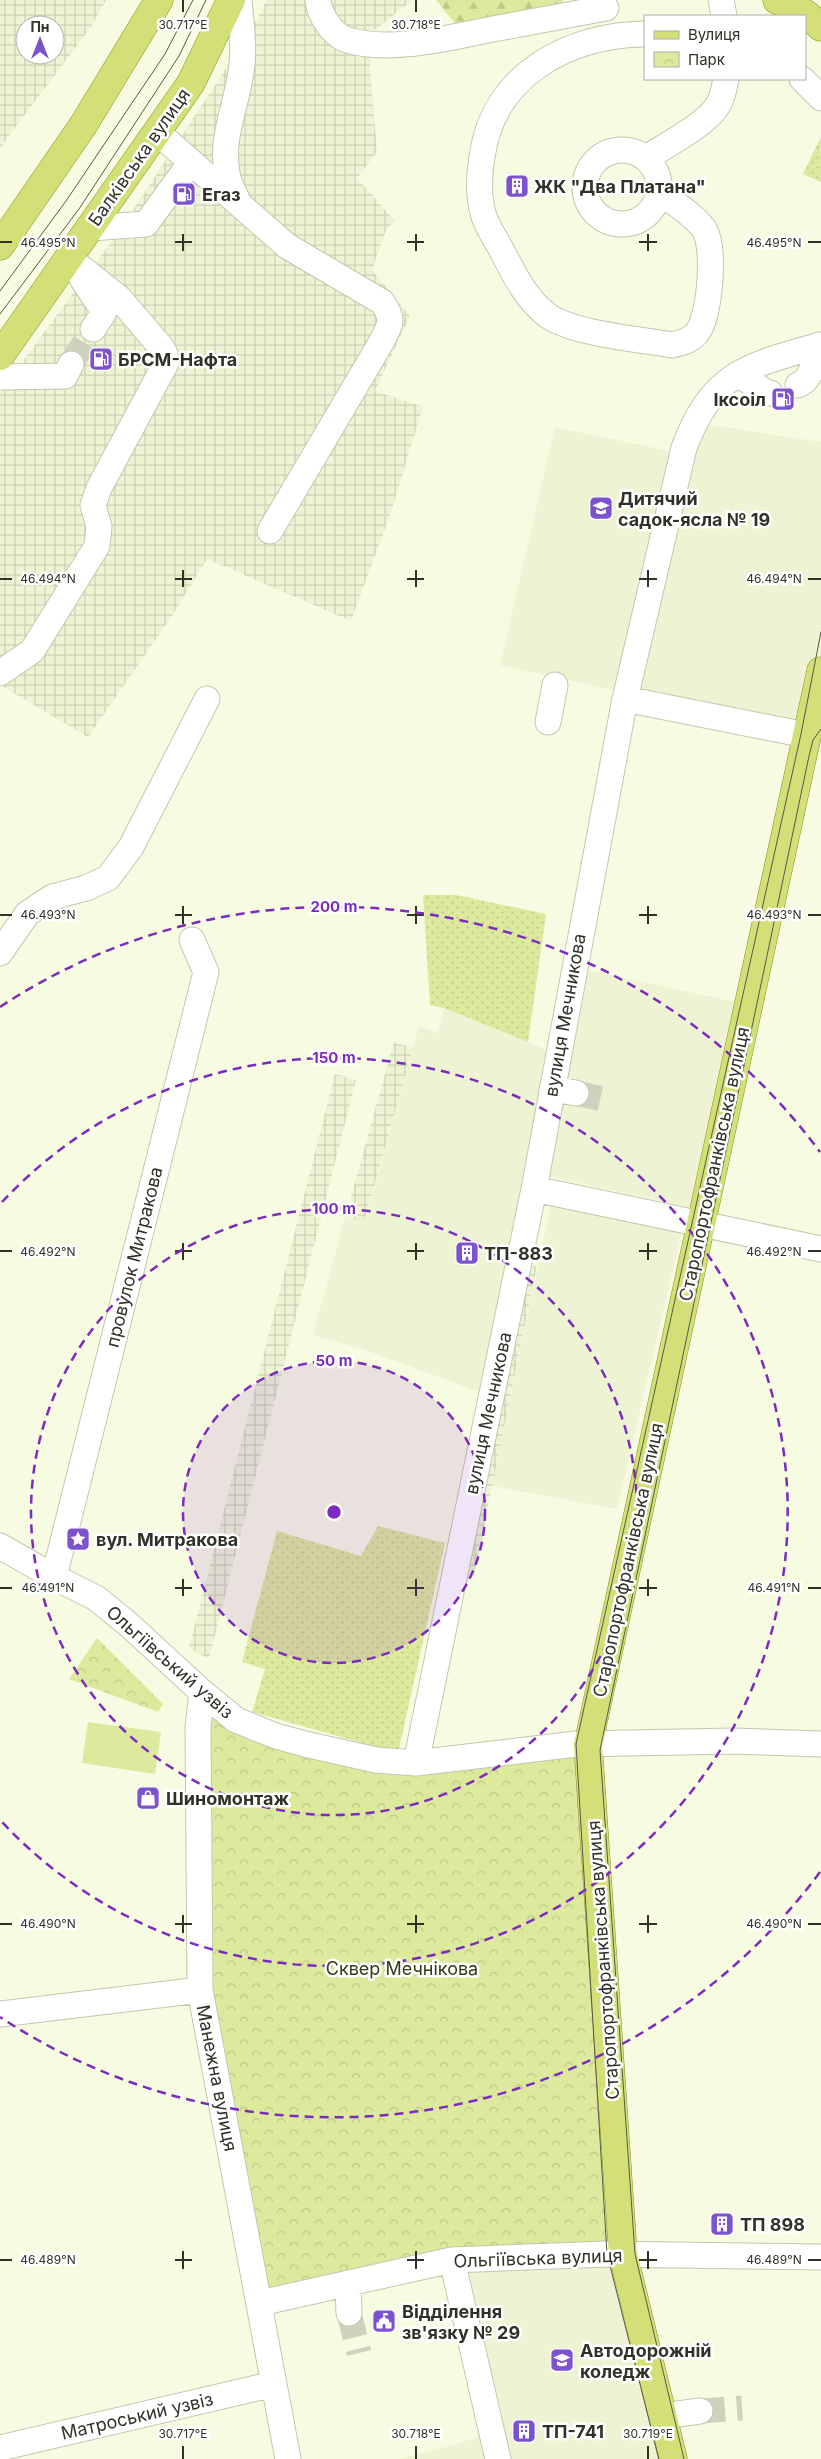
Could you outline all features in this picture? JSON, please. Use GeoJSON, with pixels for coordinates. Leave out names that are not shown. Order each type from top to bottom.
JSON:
{"type":"FeatureCollection","features":[{"type":"Feature","properties":{"kind":"main road"},"geometry":{"type":"LineString","coordinates":[[0,246],[84,124],[159,0]]}},
{"type":"Feature","properties":{"kind":"main road","name":"Балківська вулиця"},"geometry":{"type":"LineString","coordinates":[[0,356],[192,83],[231,0]]}},
{"type":"Feature","properties":{"kind":"main road"},"geometry":{"type":"LineString","coordinates":[[777,0],[806,14],[821,27]]}},
{"type":"Feature","properties":{"kind":"main road","name":"Старопортофранківська вулиця"},"geometry":{"type":"LineString","coordinates":[[673,2459],[623,2254],[588,1745],[821,671]]}},
{"type":"Feature","properties":{"kind":"street"},"geometry":{"type":"LineString","coordinates":[[239,204],[228,178],[225,158],[227,131],[242,65],[240,0]]}},
{"type":"Feature","properties":{"kind":"street"},"geometry":{"type":"LineString","coordinates":[[318,0],[319,8],[330,26],[343,39],[372,45],[431,41],[604,4],[634,34]]}},
{"type":"Feature","properties":{"kind":"street"},"geometry":{"type":"LineString","coordinates":[[721,0],[724,15]]}},
{"type":"Feature","properties":{"kind":"street"},"geometry":{"type":"LineString","coordinates":[[634,34],[574,46],[549,58],[524,74],[505,96],[492,119],[483,146],[480,172],[483,215],[515,277],[529,297],[548,315],[569,326],[672,345],[686,342],[696,335],[704,322],[711,261],[710,244],[704,230],[659,192]]}},
{"type":"Feature","properties":{"kind":"street"},"geometry":{"type":"LineString","coordinates":[[646,158],[708,118],[718,106],[724,94],[726,80]]}},
{"type":"Feature","properties":{"kind":"street"},"geometry":{"type":"LineString","coordinates":[[803,80],[821,98]]}},
{"type":"Feature","properties":{"kind":"street"},"geometry":{"type":"LineString","coordinates":[[157,132],[287,246],[382,302],[390,312],[391,323],[270,531]]}},
{"type":"Feature","properties":{"kind":"street"},"geometry":{"type":"LineString","coordinates":[[624,150],[636,152],[646,158],[654,168],[659,180],[656,204],[648,214],[638,221],[627,224],[615,224],[603,219],[594,211],[588,201],[585,189],[586,176],[592,166],[600,157],[611,151],[624,150]]}},
{"type":"Feature","properties":{"kind":"street"},"geometry":{"type":"LineString","coordinates":[[90,228],[146,224],[191,162]]}},
{"type":"Feature","properties":{"kind":"street"},"geometry":{"type":"LineString","coordinates":[[69,258],[104,312],[93,329]]}},
{"type":"Feature","properties":{"kind":"street"},"geometry":{"type":"LineString","coordinates":[[0,672],[32,651],[97,546],[99,527],[93,505],[99,488],[166,363],[165,354],[161,347],[119,298],[69,258]]}},
{"type":"Feature","properties":{"kind":"street"},"geometry":{"type":"LineString","coordinates":[[798,385],[804,383],[810,375],[820,345]]}},
{"type":"Feature","properties":{"kind":"street","name":"вулиця Мечникова"},"geometry":{"type":"LineString","coordinates":[[416,1763],[534,1189],[564,1091],[625,699],[684,448],[694,421],[708,400],[738,374],[761,362],[820,345]]}},
{"type":"Feature","properties":{"kind":"street"},"geometry":{"type":"LineString","coordinates":[[0,377],[65,376],[71,364]]}},
{"type":"Feature","properties":{"kind":"street"},"geometry":{"type":"LineString","coordinates":[[738,374],[767,393],[770,393]]}},
{"type":"Feature","properties":{"kind":"street"},"geometry":{"type":"LineString","coordinates":[[548,722],[555,685]]}},
{"type":"Feature","properties":{"kind":"street"},"geometry":{"type":"LineString","coordinates":[[625,699],[806,735]]}},
{"type":"Feature","properties":{"kind":"street"},"geometry":{"type":"LineString","coordinates":[[0,953],[26,914],[52,897],[86,888],[108,878],[131,847],[207,700]]}},
{"type":"Feature","properties":{"kind":"street","name":"провулок Митракова"},"geometry":{"type":"LineString","coordinates":[[54,1578],[206,972],[192,940]]}},
{"type":"Feature","properties":{"kind":"street"},"geometry":{"type":"LineString","coordinates":[[534,1189],[821,1249]]}},
{"type":"Feature","properties":{"kind":"street","name":"Ольгіївський узвіз"},"geometry":{"type":"LineString","coordinates":[[0,1546],[54,1578],[96,1598],[236,1720],[276,1736],[376,1760],[416,1763],[588,1745],[727,1740],[821,1744]]}},
{"type":"Feature","properties":{"kind":"street","name":"Манежна вулиця"},"geometry":{"type":"LineString","coordinates":[[202,1692],[198,1728],[200,1990],[288,2459]]}},
{"type":"Feature","properties":{"kind":"street"},"geometry":{"type":"LineString","coordinates":[[0,2014],[200,1990]]}},
{"type":"Feature","properties":{"kind":"street","name":"Ольгіївська вулиця"},"geometry":{"type":"LineString","coordinates":[[260,2303],[452,2260],[623,2254],[821,2257]]}},
{"type":"Feature","properties":{"kind":"street"},"geometry":{"type":"LineString","coordinates":[[452,2260],[498,2459]]}},
{"type":"Feature","properties":{"kind":"street"},"geometry":{"type":"LineString","coordinates":[[348,2283],[349,2313]]}},
{"type":"Feature","properties":{"kind":"street","name":"Матроський узвіз"},"geometry":{"type":"LineString","coordinates":[[0,2448],[274,2384]]}},
{"type":"Feature","properties":{"kind":"street"},"geometry":{"type":"LineString","coordinates":[[663,2416],[700,2411]]}},
{"type":"Feature","properties":{"kind":"shaded area"},"geometry":{"type":"Polygon","coordinates":[[[0,0],[106,0],[91,27],[65,62],[65,15],[15,15],[15,65],[62,65],[0,148],[0,0]]]}},
{"type":"Feature","properties":{"kind":"shaded area"},"geometry":{"type":"Polygon","coordinates":[[[267,0],[413,0],[371,33],[370,68],[377,152],[357,178],[395,221],[386,230],[372,270],[410,316],[375,391],[423,407],[391,512],[351,621],[207,559],[172,616],[88,737],[0,685],[0,392],[118,233],[250,32],[267,0]]]}},
{"type":"Feature","properties":{"kind":"shaded area"},"geometry":{"type":"Polygon","coordinates":[[[697,423],[821,442],[821,664],[806,734],[627,698],[697,423]]]}},
{"type":"Feature","properties":{"kind":"shaded area","name":"Дитячий садок-ясла № 19"},"geometry":{"type":"Polygon","coordinates":[[[555,427],[679,453],[621,692],[500,665],[555,427]]]}},
{"type":"Feature","properties":{"kind":"shaded area"},"geometry":{"type":"Polygon","coordinates":[[[578,968],[745,1004],[703,1210],[541,1175],[578,968]]]}},
{"type":"Feature","properties":{"kind":"shaded area"},"geometry":{"type":"Polygon","coordinates":[[[444,1008],[550,1051],[488,1395],[362,1349],[313,1335],[345,1218],[365,1222],[419,1026],[438,1033],[444,1008]]]}},
{"type":"Feature","properties":{"kind":"shaded area"},"geometry":{"type":"Polygon","coordinates":[[[394,1042],[413,1048],[364,1222],[345,1218],[394,1042]]]}},
{"type":"Feature","properties":{"kind":"shaded area"},"geometry":{"type":"Polygon","coordinates":[[[335,1074],[356,1080],[209,1659],[189,1648],[335,1074]]]}},
{"type":"Feature","properties":{"kind":"shaded area"},"geometry":{"type":"Polygon","coordinates":[[[551,1204],[682,1231],[617,1509],[492,1486],[551,1204]]]}},
{"type":"Feature","properties":{"kind":"shaded area"},"geometry":{"type":"Polygon","coordinates":[[[525,1264],[537,1266],[474,1575],[463,1573],[525,1264]]]}},
{"type":"Feature","properties":{"kind":"shaded area","name":"Автодорожній коледж"},"geometry":{"type":"Polygon","coordinates":[[[623,2255],[672,2459],[500,2459],[453,2261],[623,2255]]]}},
{"type":"Feature","properties":{"kind":"shaded area"},"geometry":{"type":"Polygon","coordinates":[[[490,2432],[497,2459],[399,2459],[457,2444],[490,2432]]]}},
{"type":"Feature","properties":{"kind":"green space"},"geometry":{"type":"Polygon","coordinates":[[[436,0],[563,0],[562,7],[457,26],[436,0]]]}},
{"type":"Feature","properties":{"kind":"green space"},"geometry":{"type":"Polygon","coordinates":[[[821,137],[821,182],[803,174],[821,137]]]}},
{"type":"Feature","properties":{"kind":"green space"},"geometry":{"type":"Polygon","coordinates":[[[423,895],[456,895],[546,914],[528,1042],[444,1008],[430,1005],[423,895]]]}},
{"type":"Feature","properties":{"kind":"green space"},"geometry":{"type":"Polygon","coordinates":[[[378,1526],[445,1543],[398,1753],[252,1712],[265,1669],[242,1662],[277,1531],[361,1556],[378,1526]]]}},
{"type":"Feature","properties":{"kind":"green space"},"geometry":{"type":"Polygon","coordinates":[[[97,1638],[163,1704],[158,1712],[69,1679],[97,1638]]]}},
{"type":"Feature","properties":{"kind":"green space","name":"Сквер Мечнікова"},"geometry":{"type":"Polygon","coordinates":[[[202,1692],[224,1711],[376,1760],[576,1744],[623,2254],[452,2260],[260,2303],[200,1990],[202,1692]]]}},
{"type":"Feature","properties":{"kind":"green space"},"geometry":{"type":"Polygon","coordinates":[[[88,1722],[161,1732],[155,1774],[82,1763],[88,1722]]]}},
{"type":"Feature","properties":{"kind":"tunnel"},"geometry":{"type":"LineString","coordinates":[[71,364],[93,329]]}},
{"type":"Feature","properties":{"kind":"tunnel"},"geometry":{"type":"LineString","coordinates":[[576,1093],[607,1100]]}},
{"type":"Feature","properties":{"kind":"tunnel"},"geometry":{"type":"LineString","coordinates":[[349,2313],[359,2353]]}},
{"type":"Feature","properties":{"kind":"tunnel"},"geometry":{"type":"LineString","coordinates":[[700,2411],[742,2408]]}},
{"type":"Feature","properties":{"kind":"tram line"},"geometry":{"type":"LineString","coordinates":[[0,291],[66,201],[165,54],[193,0]]}},
{"type":"Feature","properties":{"kind":"tram line"},"geometry":{"type":"LineString","coordinates":[[0,314],[79,209],[179,56],[206,0]]}},
{"type":"Feature","properties":{"kind":"tram line"},"geometry":{"type":"LineString","coordinates":[[659,2459],[607,2254],[576,1744],[801,734],[821,632]]}},
{"type":"Feature","properties":{"kind":"tram line"},"geometry":{"type":"LineString","coordinates":[[684,2459],[635,2254],[600,1750],[809,756],[813,740],[821,729]]}},
{"type":"Feature","properties":{"kind":"place","name":"ЖК \"Два Платана\""},"geometry":{"type":"Point","coordinates":[517,186]}},
{"type":"Feature","properties":{"kind":"place","name":"Егаз"},"geometry":{"type":"Point","coordinates":[184,194]}},
{"type":"Feature","properties":{"kind":"place","name":"БРСМ-Нафта"},"geometry":{"type":"Point","coordinates":[101,359]}},
{"type":"Feature","properties":{"kind":"place","name":"Iксоiл"},"geometry":{"type":"Point","coordinates":[783,399]}},
{"type":"Feature","properties":{"kind":"place","name":"Дитячий садок-ясла № 19"},"geometry":{"type":"Point","coordinates":[601,508]}},
{"type":"Feature","properties":{"kind":"place","name":"ТП-883"},"geometry":{"type":"Point","coordinates":[467,1253]}},
{"type":"Feature","properties":{"kind":"place","name":"вул. Митракова"},"geometry":{"type":"Point","coordinates":[78,1539]}},
{"type":"Feature","properties":{"kind":"place","name":"Шиномонтаж"},"geometry":{"type":"Point","coordinates":[148,1798]}},
{"type":"Feature","properties":{"kind":"place","name":"ТП 898"},"geometry":{"type":"Point","coordinates":[722,2224]}},
{"type":"Feature","properties":{"kind":"place","name":"Відділення зв'язку № 29"},"geometry":{"type":"Point","coordinates":[384,2321]}},
{"type":"Feature","properties":{"kind":"place","name":"Автодорожній коледж"},"geometry":{"type":"Point","coordinates":[562,2360]}},
{"type":"Feature","properties":{"kind":"place","name":"ТП-741"},"geometry":{"type":"Point","coordinates":[524,2431]}}]}
